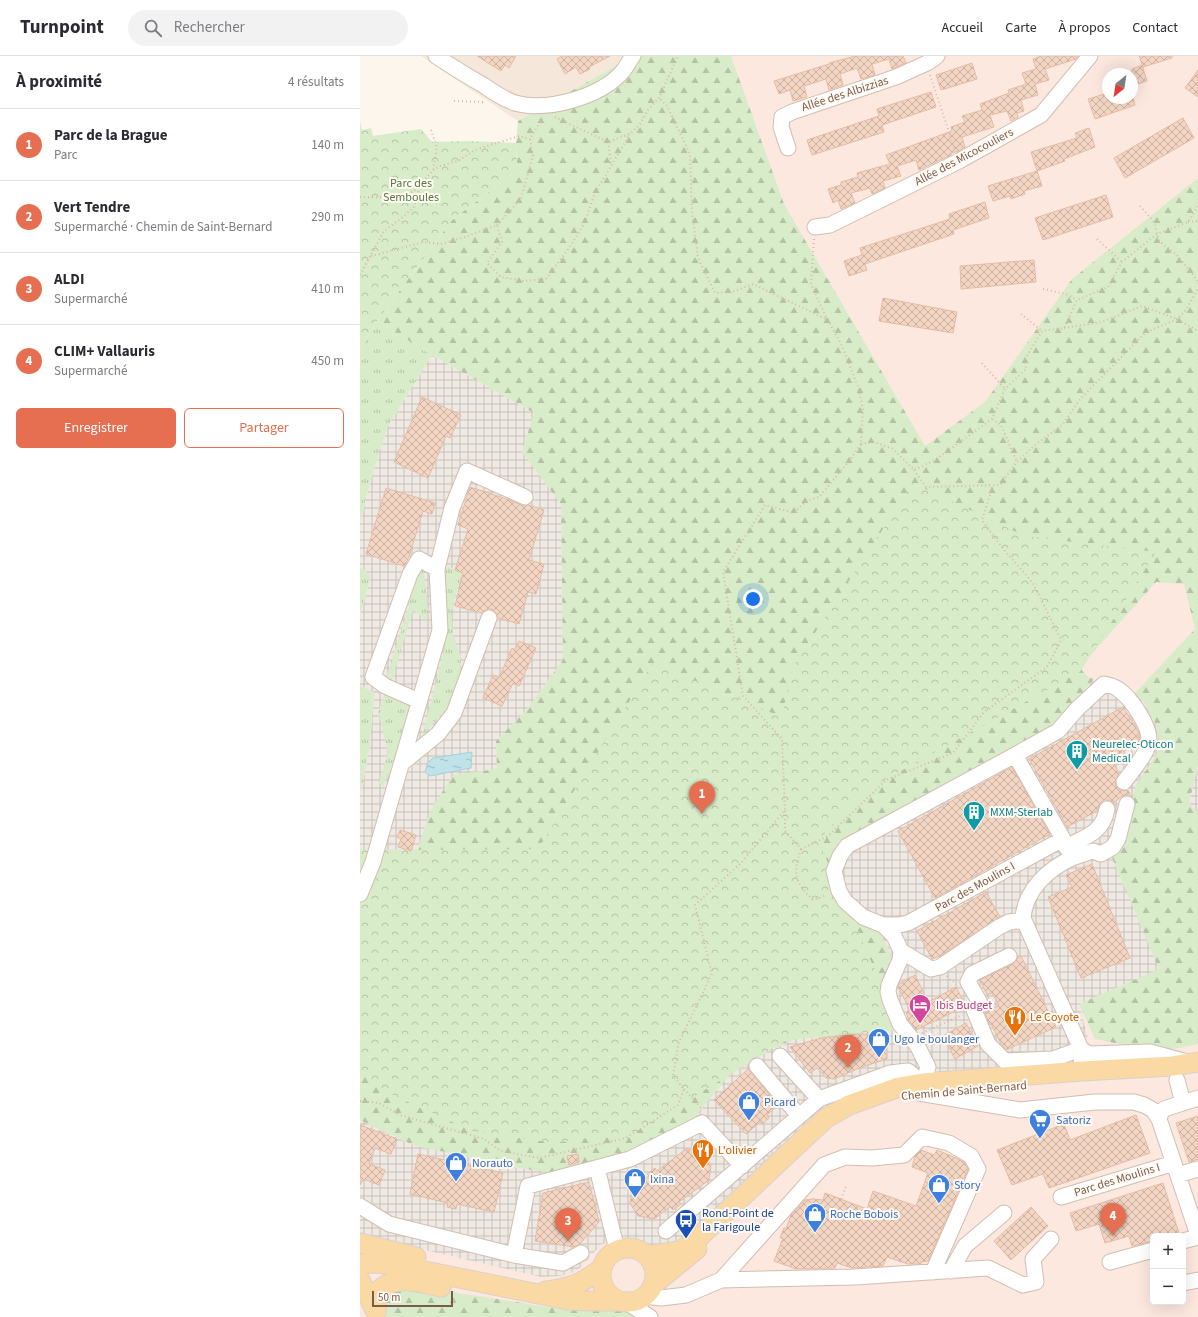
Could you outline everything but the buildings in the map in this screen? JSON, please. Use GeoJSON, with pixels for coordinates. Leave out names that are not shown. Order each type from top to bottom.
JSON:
{"type":"FeatureCollection","features":[{"type":"Feature","properties":{"kind":"main road","name":"Chemin de Saint-Bernard"},"geometry":{"type":"LineString","coordinates":[[647,1256],[680,1251],[695,1241],[824,1119],[849,1105],[899,1087],[921,1088],[1076,1076],[1104,1079],[1154,1072],[1175,1073],[1195,1062]]}},
{"type":"Feature","properties":{"kind":"main road","name":"Chemin de Saint-Bernard"},"geometry":{"type":"LineString","coordinates":[[649,1291],[716,1234],[831,1126],[871,1106],[921,1088]]}},
{"type":"Feature","properties":{"kind":"main road"},"geometry":{"type":"LineString","coordinates":[[360,1243],[375,1248],[558,1290]]}},
{"type":"Feature","properties":{"kind":"main road"},"geometry":{"type":"LineString","coordinates":[[360,1264],[395,1265],[568,1300],[623,1302],[640,1300],[649,1291],[655,1278],[652,1262],[647,1256],[636,1250],[620,1249],[604,1261],[601,1269],[600,1277],[606,1292],[612,1298],[623,1302]]}},
{"type":"Feature","properties":{"kind":"main road"},"geometry":{"type":"LineString","coordinates":[[534,1293],[568,1288],[578,1284],[601,1269]]}},
{"type":"Feature","properties":{"kind":"main road"},"geometry":{"type":"LineString","coordinates":[[360,1280],[370,1313]]}},
{"type":"Feature","properties":{"kind":"main road"},"geometry":{"type":"LineString","coordinates":[[370,1313],[379,1290],[386,1284],[392,1282],[406,1281],[555,1305],[569,1305],[591,1301]]}},
{"type":"Feature","properties":{"kind":"street"},"geometry":{"type":"LineString","coordinates":[[436,56],[501,96],[514,102],[547,109],[584,97],[600,88],[622,71],[634,56]]}},
{"type":"Feature","properties":{"kind":"street","name":"Allée des Micocouliers"},"geometry":{"type":"LineString","coordinates":[[815,227],[830,225],[959,161],[1041,115],[1090,56]]}},
{"type":"Feature","properties":{"kind":"street","name":"Allée des Albizzias"},"geometry":{"type":"LineString","coordinates":[[788,148],[781,127],[782,117],[792,112],[896,77],[932,60]]}},
{"type":"Feature","properties":{"kind":"street"},"geometry":{"type":"LineString","coordinates":[[360,894],[373,862],[440,630],[437,569],[452,508],[467,472],[525,497]]}},
{"type":"Feature","properties":{"kind":"street"},"geometry":{"type":"LineString","coordinates":[[419,701],[385,686],[373,677],[410,574],[419,559],[437,569]]}},
{"type":"Feature","properties":{"kind":"street"},"geometry":{"type":"LineString","coordinates":[[401,764],[438,734],[454,713],[489,618]]}},
{"type":"Feature","properties":{"kind":"street"},"geometry":{"type":"LineString","coordinates":[[921,1088],[928,1067],[917,1045],[900,1024],[888,992],[889,985],[900,960],[901,951],[894,936],[884,925],[863,917],[845,901],[839,891],[834,871],[840,856],[847,846],[1058,731],[1077,709],[1104,684],[1117,687],[1128,696],[1137,708],[1145,725],[1149,742],[1148,747],[1142,757],[1124,782]]}},
{"type":"Feature","properties":{"kind":"street"},"geometry":{"type":"LineString","coordinates":[[1015,755],[1067,848]]}},
{"type":"Feature","properties":{"kind":"street"},"geometry":{"type":"LineString","coordinates":[[1067,848],[1093,851],[1101,854],[1113,847],[1118,839],[1127,804]]}},
{"type":"Feature","properties":{"kind":"street"},"geometry":{"type":"LineString","coordinates":[[1107,809],[1106,817],[1095,832],[1067,848],[1060,863],[1048,873],[1030,893],[1024,909],[1024,920],[1081,1049],[1089,1054],[1150,1052],[1195,1062]]}},
{"type":"Feature","properties":{"kind":"street","name":"Parc des Moulins I"},"geometry":{"type":"LineString","coordinates":[[884,925],[899,925],[908,923],[1067,848]]}},
{"type":"Feature","properties":{"kind":"street"},"geometry":{"type":"LineString","coordinates":[[901,951],[932,969],[940,967],[999,927],[1009,922],[1024,920]]}},
{"type":"Feature","properties":{"kind":"street"},"geometry":{"type":"LineString","coordinates":[[1009,956],[972,974],[968,982],[978,1001],[974,1010],[988,1044],[1005,1061],[1052,1059],[1081,1049]]}},
{"type":"Feature","properties":{"kind":"street"},"geometry":{"type":"LineString","coordinates":[[1076,1076],[1081,1049]]}},
{"type":"Feature","properties":{"kind":"street"},"geometry":{"type":"LineString","coordinates":[[780,1056],[819,1099]]}},
{"type":"Feature","properties":{"kind":"street"},"geometry":{"type":"LineString","coordinates":[[757,1066],[800,1116]]}},
{"type":"Feature","properties":{"kind":"street"},"geometry":{"type":"LineString","coordinates":[[666,1231],[819,1099],[890,1073],[908,1071],[921,1088],[1020,1110],[1095,1102],[1134,1102],[1153,1110],[1159,1119],[1198,1236],[1186,1240]]}},
{"type":"Feature","properties":{"kind":"street"},"geometry":{"type":"LineString","coordinates":[[1175,1073],[1183,1103]]}},
{"type":"Feature","properties":{"kind":"street"},"geometry":{"type":"LineString","coordinates":[[1159,1119],[1164,1109],[1198,1098]]}},
{"type":"Feature","properties":{"kind":"street"},"geometry":{"type":"LineString","coordinates":[[514,1255],[528,1186],[630,1159],[702,1123],[742,1166]]}},
{"type":"Feature","properties":{"kind":"street"},"geometry":{"type":"LineString","coordinates":[[721,1280],[824,1165],[845,1157],[872,1158],[904,1155],[922,1137],[949,1143],[971,1156],[978,1169],[933,1272]]}},
{"type":"Feature","properties":{"kind":"street"},"geometry":{"type":"LineString","coordinates":[[601,1167],[620,1249]]}},
{"type":"Feature","properties":{"kind":"street","name":"Parc des Moulins I"},"geometry":{"type":"LineString","coordinates":[[1061,1197],[1176,1169],[1198,1169]]}},
{"type":"Feature","properties":{"kind":"street"},"geometry":{"type":"LineString","coordinates":[[360,1206],[389,1224],[514,1255],[563,1263],[581,1253]]}},
{"type":"Feature","properties":{"kind":"street"},"geometry":{"type":"LineString","coordinates":[[951,1271],[965,1246],[1004,1213]]}},
{"type":"Feature","properties":{"kind":"street"},"geometry":{"type":"LineString","coordinates":[[649,1291],[660,1298],[686,1295],[721,1280],[855,1277],[988,1268],[1023,1285],[1036,1282],[1033,1259],[1051,1239]]}},
{"type":"Feature","properties":{"kind":"street"},"geometry":{"type":"LineString","coordinates":[[1110,1262],[1150,1251]]}},
{"type":"Feature","properties":{"kind":"street"},"geometry":{"type":"LineString","coordinates":[[1186,1282],[1198,1280]]}},
{"type":"Feature","properties":{"kind":"street"},"geometry":{"type":"LineString","coordinates":[[623,1302],[650,1317]]}},
{"type":"Feature","properties":{"kind":"path"},"geometry":{"type":"LineString","coordinates":[[497,225],[502,242],[487,263],[501,277],[524,281],[546,279],[584,224],[595,193],[611,164],[630,134],[640,124],[648,110],[659,98],[678,56]]}},
{"type":"Feature","properties":{"kind":"path"},"geometry":{"type":"LineString","coordinates":[[932,60],[959,161]]}},
{"type":"Feature","properties":{"kind":"path"},"geometry":{"type":"LineString","coordinates":[[659,98],[667,106],[690,154],[692,211],[698,258],[715,292],[735,291],[754,284],[828,320]]}},
{"type":"Feature","properties":{"kind":"path"},"geometry":{"type":"LineString","coordinates":[[454,101],[490,102]]}},
{"type":"Feature","properties":{"kind":"path"},"geometry":{"type":"LineString","coordinates":[[371,256],[424,242],[441,244],[497,225],[521,199],[533,154],[530,138],[547,109],[608,142],[630,134]]}},
{"type":"Feature","properties":{"kind":"path"},"geometry":{"type":"LineString","coordinates":[[431,130],[437,147],[433,170]]}},
{"type":"Feature","properties":{"kind":"path"},"geometry":{"type":"LineString","coordinates":[[360,197],[394,198],[412,192],[420,186],[433,170],[440,166],[458,161],[475,150],[519,136],[530,138]]}},
{"type":"Feature","properties":{"kind":"path"},"geometry":{"type":"LineString","coordinates":[[608,142],[611,164]]}},
{"type":"Feature","properties":{"kind":"path"},"geometry":{"type":"LineString","coordinates":[[360,275],[384,232],[414,207],[420,186]]}},
{"type":"Feature","properties":{"kind":"path"},"geometry":{"type":"LineString","coordinates":[[1140,206],[1154,222],[1159,241],[1177,255],[1198,280]]}},
{"type":"Feature","properties":{"kind":"path"},"geometry":{"type":"LineString","coordinates":[[1188,222],[1198,206]]}},
{"type":"Feature","properties":{"kind":"path"},"geometry":{"type":"LineString","coordinates":[[1064,328],[1077,300],[1108,287],[1122,262],[1157,234],[1188,222],[1198,220]]}},
{"type":"Feature","properties":{"kind":"path"},"geometry":{"type":"LineString","coordinates":[[801,849],[785,831],[782,739],[743,696],[723,572],[765,505],[794,513],[806,501],[819,497],[861,444],[863,409],[858,386],[842,348],[811,284],[815,227]]}},
{"type":"Feature","properties":{"kind":"path"},"geometry":{"type":"LineString","coordinates":[[1097,239],[1122,262]]}},
{"type":"Feature","properties":{"kind":"path"},"geometry":{"type":"LineString","coordinates":[[1043,289],[1066,294],[1077,300]]}},
{"type":"Feature","properties":{"kind":"path"},"geometry":{"type":"LineString","coordinates":[[861,444],[874,442],[892,449],[914,470],[926,487],[1000,485],[1017,462],[1035,445],[1062,426],[1081,398],[1145,333],[1177,319],[1185,311],[1198,289]]}},
{"type":"Feature","properties":{"kind":"path"},"geometry":{"type":"LineString","coordinates":[[1021,314],[1042,331],[1102,322],[1142,306],[1177,319],[1198,331]]}},
{"type":"Feature","properties":{"kind":"path"},"geometry":{"type":"LineString","coordinates":[[914,470],[935,460],[992,419],[1005,389],[1026,369],[1025,359],[1042,331]]}},
{"type":"Feature","properties":{"kind":"path"},"geometry":{"type":"LineString","coordinates":[[982,363],[1005,389]]}},
{"type":"Feature","properties":{"kind":"path"},"geometry":{"type":"LineString","coordinates":[[992,419],[1001,425],[1017,462]]}},
{"type":"Feature","properties":{"kind":"path"},"geometry":{"type":"LineString","coordinates":[[801,849],[828,836],[886,780],[953,753],[984,712],[1047,667],[1061,640],[1033,583],[1004,550],[982,520],[993,486]]}},
{"type":"Feature","properties":{"kind":"path"},"geometry":{"type":"LineString","coordinates":[[702,1123],[701,1108],[673,1076],[679,1042],[712,974],[695,905],[741,863],[785,810]]}},
{"type":"Feature","properties":{"kind":"path"},"geometry":{"type":"LineString","coordinates":[[801,849],[796,872],[801,888],[813,900],[839,891]]}},
{"type":"Feature","properties":{"kind":"path"},"geometry":{"type":"LineString","coordinates":[[940,967],[949,979],[961,984],[968,982]]}},
{"type":"Feature","properties":{"kind":"path"},"geometry":{"type":"LineString","coordinates":[[934,1027],[961,1016]]}},
{"type":"Feature","properties":{"kind":"path"},"geometry":{"type":"LineString","coordinates":[[360,1101],[379,1104],[400,1115],[484,1139],[501,1151],[539,1158],[626,1138],[678,1105],[684,1089]]}},
{"type":"Feature","properties":{"kind":"path"},"geometry":{"type":"LineString","coordinates":[[841,1199],[846,1186]]}},
{"type":"Feature","properties":{"kind":"shaded area"},"geometry":{"type":"Polygon","coordinates":[[[421,56],[633,56],[518,121],[421,56]]]}},
{"type":"Feature","properties":{"kind":"shaded area"},"geometry":{"type":"Polygon","coordinates":[[[698,56],[1198,56],[1198,1317],[360,1317],[360,827],[698,56]]]}},
{"type":"Feature","properties":{"kind":"shaded area"},"geometry":{"type":"Polygon","coordinates":[[[432,355],[534,413],[522,452],[561,504],[563,660],[527,709],[496,741],[497,769],[435,803],[425,826],[414,863],[360,859],[360,795],[370,747],[372,712],[375,693],[360,685],[360,615],[371,576],[360,567],[360,523],[371,479],[388,426],[432,355]]]}},
{"type":"Feature","properties":{"kind":"shaded area"},"geometry":{"type":"Polygon","coordinates":[[[1094,679],[1116,682],[1144,702],[1156,725],[1159,748],[1120,847],[1110,853],[1160,969],[1079,1004],[1088,1038],[1071,1065],[871,1092],[675,1245],[655,1247],[632,1238],[602,1244],[577,1271],[560,1276],[541,1277],[360,1235],[360,1120],[413,1145],[513,1167],[553,1173],[736,1067],[797,1038],[880,933],[853,921],[826,869],[838,842],[1054,724],[1094,679]]]}},
{"type":"Feature","properties":{"kind":"shaded area"},"geometry":{"type":"Polygon","coordinates":[[[1198,765],[1198,813],[1189,803],[1198,765]]]}},
{"type":"Feature","properties":{"kind":"green space"},"geometry":{"type":"Polygon","coordinates":[[[633,56],[731,56],[784,204],[925,446],[985,402],[1072,279],[1198,178],[1198,765],[1189,803],[1198,813],[1198,1044],[1159,1052],[1095,1039],[1079,1004],[1159,969],[1110,853],[1120,847],[1136,785],[1155,757],[1159,748],[1156,725],[1144,702],[1134,694],[1195,629],[1184,584],[1156,582],[1080,667],[1088,677],[1094,679],[1054,724],[838,842],[826,869],[853,921],[880,933],[892,956],[879,986],[797,1038],[736,1067],[695,1117],[627,1154],[553,1173],[513,1167],[413,1145],[360,1120],[360,937],[414,863],[425,826],[435,803],[453,775],[497,769],[496,741],[527,709],[563,660],[561,504],[522,452],[534,413],[432,355],[377,321],[452,220],[517,170],[516,143],[518,121],[633,56]]]}},
{"type":"Feature","properties":{"kind":"green space","name":"Parc des Semboules"},"geometry":{"type":"Polygon","coordinates":[[[360,121],[362,130],[371,128],[373,136],[421,129],[432,142],[468,141],[516,143],[517,170],[452,220],[377,321],[360,350],[360,121]]]}},
{"type":"Feature","properties":{"kind":"green space"},"geometry":{"type":"Polygon","coordinates":[[[377,321],[432,355],[388,426],[371,479],[360,523],[360,350],[377,321]]]}},
{"type":"Feature","properties":{"kind":"green space"},"geometry":{"type":"Polygon","coordinates":[[[913,483],[1025,536],[1156,552],[1080,672],[870,788],[818,840],[901,1030],[787,1040],[637,1131],[555,1143],[472,1131],[388,1093],[360,1072],[360,850],[538,849],[653,663],[782,717],[792,668],[913,483]]]}},
{"type":"Feature","properties":{"kind":"green space"},"geometry":{"type":"Polygon","coordinates":[[[448,566],[462,573],[451,613],[453,635],[461,656],[460,675],[447,708],[422,736],[445,647],[444,616],[447,598],[442,575],[448,566]]]}},
{"type":"Feature","properties":{"kind":"green space"},"geometry":{"type":"Polygon","coordinates":[[[360,567],[371,576],[360,615],[360,567]]]}},
{"type":"Feature","properties":{"kind":"green space"},"geometry":{"type":"Polygon","coordinates":[[[419,567],[424,567],[428,611],[426,620],[413,610],[392,680],[397,686],[392,684],[386,678],[409,606],[412,580],[419,567]]]}},
{"type":"Feature","properties":{"kind":"green space"},"geometry":{"type":"Polygon","coordinates":[[[360,685],[375,693],[372,712],[370,747],[360,795],[360,685]]]}},
{"type":"Feature","properties":{"kind":"green space"},"geometry":{"type":"Polygon","coordinates":[[[386,690],[414,707],[409,726],[383,787],[379,783],[388,752],[378,712],[386,690]]]}},
{"type":"Feature","properties":{"kind":"green space"},"geometry":{"type":"Polygon","coordinates":[[[394,1287],[446,1291],[560,1309],[629,1310],[638,1317],[382,1317],[380,1299],[394,1287]]]}},
{"type":"Feature","properties":{"kind":"water"},"geometry":{"type":"Polygon","coordinates":[[[472,752],[471,768],[430,776],[425,772],[428,762],[433,758],[472,752]]]}},
{"type":"Feature","properties":{"kind":"place","name":"Neurelec-Oticon Medical"},"geometry":{"type":"Point","coordinates":[1077,770]}},
{"type":"Feature","properties":{"kind":"place","name":"Parc de la Brague"},"geometry":{"type":"Point","coordinates":[702,814]}},
{"type":"Feature","properties":{"kind":"place","name":"MXM-Sterlab"},"geometry":{"type":"Point","coordinates":[974,832]}},
{"type":"Feature","properties":{"kind":"place","name":"Ibis Budget"},"geometry":{"type":"Point","coordinates":[920,1024]}},
{"type":"Feature","properties":{"kind":"place","name":"Le Coyote"},"geometry":{"type":"Point","coordinates":[1015,1036]}},
{"type":"Feature","properties":{"kind":"place","name":"Ugo le boulanger"},"geometry":{"type":"Point","coordinates":[879,1058]}},
{"type":"Feature","properties":{"kind":"place","name":"Vert Tendre"},"geometry":{"type":"Point","coordinates":[848,1068]}},
{"type":"Feature","properties":{"kind":"place","name":"Picard"},"geometry":{"type":"Point","coordinates":[749,1122]}},
{"type":"Feature","properties":{"kind":"place","name":"Satoriz"},"geometry":{"type":"Point","coordinates":[1040,1140]}},
{"type":"Feature","properties":{"kind":"place","name":"L'olivier"},"geometry":{"type":"Point","coordinates":[703,1170]}},
{"type":"Feature","properties":{"kind":"place","name":"Norauto"},"geometry":{"type":"Point","coordinates":[456,1182]}},
{"type":"Feature","properties":{"kind":"place","name":"Ixina"},"geometry":{"type":"Point","coordinates":[635,1198]}},
{"type":"Feature","properties":{"kind":"place","name":"Story"},"geometry":{"type":"Point","coordinates":[939,1204]}},
{"type":"Feature","properties":{"kind":"place","name":"Roche Bobois"},"geometry":{"type":"Point","coordinates":[815,1234]}},
{"type":"Feature","properties":{"kind":"place","name":"CLIM+ Vallauris"},"geometry":{"type":"Point","coordinates":[1113,1236]}},
{"type":"Feature","properties":{"kind":"place","name":"Rond-Point de la Farigoule"},"geometry":{"type":"Point","coordinates":[686,1240]}},
{"type":"Feature","properties":{"kind":"place","name":"ALDI"},"geometry":{"type":"Point","coordinates":[568,1241]}}]}
